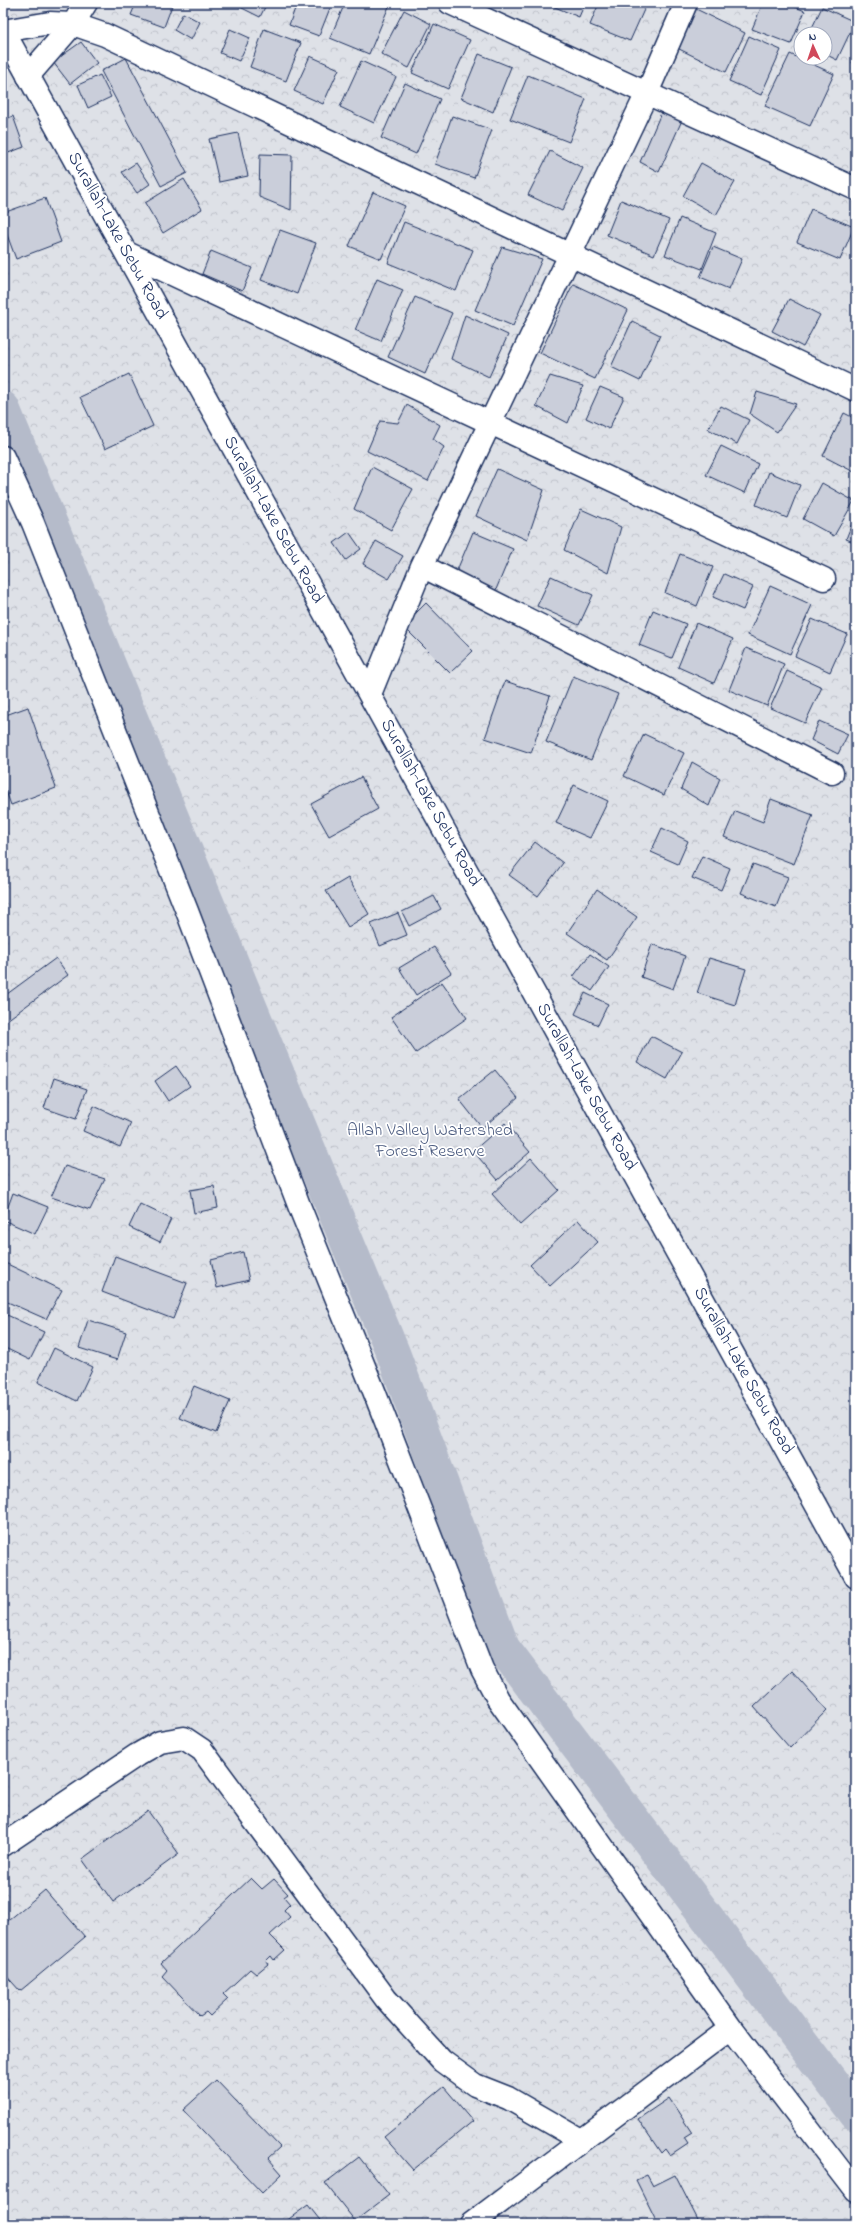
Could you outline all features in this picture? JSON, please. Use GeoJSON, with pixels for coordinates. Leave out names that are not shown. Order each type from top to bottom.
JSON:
{"type":"FeatureCollection","features":[{"type":"Feature","properties":{"kind":"street"},"geometry":{"type":"LineString","coordinates":[[28,76],[74,24],[86,3]]}},
{"type":"Feature","properties":{"kind":"street"},"geometry":{"type":"LineString","coordinates":[[450,3],[856,189]]}},
{"type":"Feature","properties":{"kind":"street"},"geometry":{"type":"LineString","coordinates":[[370,694],[422,566],[646,93],[686,3]]}},
{"type":"Feature","properties":{"kind":"street"},"geometry":{"type":"LineString","coordinates":[[3,30],[50,23],[74,24],[105,36],[856,390]]}},
{"type":"Feature","properties":{"kind":"street","name":"Surallah-Lake Sebu Road"},"geometry":{"type":"LineString","coordinates":[[3,30],[856,1577]]}},
{"type":"Feature","properties":{"kind":"street"},"geometry":{"type":"LineString","coordinates":[[127,253],[824,579]]}},
{"type":"Feature","properties":{"kind":"street"},"geometry":{"type":"LineString","coordinates":[[3,457],[33,523],[187,910],[300,1208],[374,1390],[482,1669],[498,1698],[731,2028],[856,2191]]}},
{"type":"Feature","properties":{"kind":"street"},"geometry":{"type":"LineString","coordinates":[[422,566],[832,773]]}},
{"type":"Feature","properties":{"kind":"street"},"geometry":{"type":"LineString","coordinates":[[3,1845],[137,1755],[160,1742],[184,1738],[202,1750],[386,2000],[442,2061],[475,2085],[508,2098],[581,2140]]}},
{"type":"Feature","properties":{"kind":"street"},"geometry":{"type":"LineString","coordinates":[[471,2224],[731,2028]]}},
{"type":"Feature","properties":{"kind":"green space","name":"Allah Valley Watershed Forest Reserve"},"geometry":{"type":"Polygon","coordinates":[[[3,3],[856,3],[856,2224],[3,2224],[3,3]]]}},
{"type":"Feature","properties":{"kind":"building"},"geometry":{"type":"Polygon","coordinates":[[[136,3],[173,3],[164,27],[131,15],[136,3]]]}},
{"type":"Feature","properties":{"kind":"building"},"geometry":{"type":"Polygon","coordinates":[[[232,3],[267,3],[260,17],[232,3]]]}},
{"type":"Feature","properties":{"kind":"building"},"geometry":{"type":"Polygon","coordinates":[[[297,3],[332,3],[319,36],[289,25],[297,3]]]}},
{"type":"Feature","properties":{"kind":"building"},"geometry":{"type":"Polygon","coordinates":[[[345,3],[390,4],[369,54],[330,38],[345,3]]]}},
{"type":"Feature","properties":{"kind":"building"},"geometry":{"type":"Polygon","coordinates":[[[545,3],[585,3],[579,17],[545,3]]]}},
{"type":"Feature","properties":{"kind":"building"},"geometry":{"type":"Polygon","coordinates":[[[599,3],[647,3],[630,41],[590,25],[599,3]]]}},
{"type":"Feature","properties":{"kind":"building"},"geometry":{"type":"Polygon","coordinates":[[[763,3],[786,3],[805,11],[799,26],[793,26],[793,39],[791,44],[752,29],[763,3]]]}},
{"type":"Feature","properties":{"kind":"building"},"geometry":{"type":"Polygon","coordinates":[[[822,7],[855,22],[837,60],[833,58],[833,26],[813,26],[822,7]]]}},
{"type":"Feature","properties":{"kind":"building"},"geometry":{"type":"Polygon","coordinates":[[[694,8],[745,33],[726,72],[675,47],[694,8]]]}},
{"type":"Feature","properties":{"kind":"building"},"geometry":{"type":"Polygon","coordinates":[[[404,10],[431,24],[409,68],[381,54],[404,10]]]}},
{"type":"Feature","properties":{"kind":"building"},"geometry":{"type":"Polygon","coordinates":[[[183,13],[200,22],[191,40],[174,30],[183,13]]]}},
{"type":"Feature","properties":{"kind":"building"},"geometry":{"type":"Polygon","coordinates":[[[434,24],[470,40],[448,89],[412,73],[434,24]]]}},
{"type":"Feature","properties":{"kind":"building"},"geometry":{"type":"Polygon","coordinates":[[[230,29],[250,38],[239,61],[220,53],[230,29]]]}},
{"type":"Feature","properties":{"kind":"building"},"geometry":{"type":"Polygon","coordinates":[[[264,29],[301,43],[286,81],[250,67],[264,29]]]}},
{"type":"Feature","properties":{"kind":"building"},"geometry":{"type":"Polygon","coordinates":[[[749,36],[781,50],[761,95],[729,81],[749,36]]]}},
{"type":"Feature","properties":{"kind":"building"},"geometry":{"type":"Polygon","coordinates":[[[81,42],[97,63],[70,84],[53,62],[81,42]]]}},
{"type":"Feature","properties":{"kind":"building"},"geometry":{"type":"Polygon","coordinates":[[[856,53],[856,65],[852,63],[856,53]]]}},
{"type":"Feature","properties":{"kind":"building"},"geometry":{"type":"Polygon","coordinates":[[[479,54],[511,67],[493,112],[461,98],[479,54]]]}},
{"type":"Feature","properties":{"kind":"building"},"geometry":{"type":"Polygon","coordinates":[[[790,54],[793,55],[793,66],[816,66],[834,74],[810,126],[765,106],[790,54]]]}},
{"type":"Feature","properties":{"kind":"building"},"geometry":{"type":"Polygon","coordinates":[[[310,56],[339,69],[323,104],[294,91],[310,56]]]}},
{"type":"Feature","properties":{"kind":"building"},"geometry":{"type":"Polygon","coordinates":[[[126,58],[187,173],[161,186],[101,71],[126,58]]]}},
{"type":"Feature","properties":{"kind":"building"},"geometry":{"type":"Polygon","coordinates":[[[361,61],[396,77],[374,123],[340,107],[361,61]]]}},
{"type":"Feature","properties":{"kind":"building"},"geometry":{"type":"Polygon","coordinates":[[[100,75],[111,97],[88,108],[78,85],[100,75]]]}},
{"type":"Feature","properties":{"kind":"building"},"geometry":{"type":"Polygon","coordinates":[[[528,75],[586,99],[569,142],[510,119],[528,75]]]}},
{"type":"Feature","properties":{"kind":"building"},"geometry":{"type":"Polygon","coordinates":[[[405,83],[440,99],[416,154],[381,138],[405,83]]]}},
{"type":"Feature","properties":{"kind":"building"},"geometry":{"type":"Polygon","coordinates":[[[661,113],[683,118],[659,172],[640,162],[661,113]]]}},
{"type":"Feature","properties":{"kind":"building"},"geometry":{"type":"Polygon","coordinates":[[[13,116],[24,147],[3,155],[3,120],[13,116]]]}},
{"type":"Feature","properties":{"kind":"building"},"geometry":{"type":"Polygon","coordinates":[[[452,116],[492,130],[474,178],[435,164],[452,116]]]}},
{"type":"Feature","properties":{"kind":"building"},"geometry":{"type":"Polygon","coordinates":[[[238,133],[248,176],[219,182],[209,139],[238,133]]]}},
{"type":"Feature","properties":{"kind":"building"},"geometry":{"type":"Polygon","coordinates":[[[550,151],[583,168],[562,211],[528,195],[550,151]]]}},
{"type":"Feature","properties":{"kind":"building"},"geometry":{"type":"Polygon","coordinates":[[[260,154],[292,155],[291,210],[259,197],[260,154]]]}},
{"type":"Feature","properties":{"kind":"building"},"geometry":{"type":"Polygon","coordinates":[[[136,163],[150,184],[137,193],[122,172],[136,163]]]}},
{"type":"Feature","properties":{"kind":"building"},"geometry":{"type":"Polygon","coordinates":[[[701,163],[735,182],[716,215],[683,196],[701,163]]]}},
{"type":"Feature","properties":{"kind":"building"},"geometry":{"type":"Polygon","coordinates":[[[184,179],[202,209],[163,233],[145,203],[184,179]]]}},
{"type":"Feature","properties":{"kind":"building"},"geometry":{"type":"Polygon","coordinates":[[[373,192],[405,206],[381,259],[349,246],[373,192]]]}},
{"type":"Feature","properties":{"kind":"building"},"geometry":{"type":"Polygon","coordinates":[[[45,198],[61,242],[16,259],[3,224],[3,213],[45,198]]]}},
{"type":"Feature","properties":{"kind":"building"},"geometry":{"type":"Polygon","coordinates":[[[621,200],[669,220],[654,255],[607,235],[621,200]]]}},
{"type":"Feature","properties":{"kind":"building"},"geometry":{"type":"Polygon","coordinates":[[[811,209],[854,227],[840,260],[797,242],[811,209]]]}},
{"type":"Feature","properties":{"kind":"building"},"geometry":{"type":"Polygon","coordinates":[[[680,218],[716,233],[702,269],[665,255],[680,218]]]}},
{"type":"Feature","properties":{"kind":"building"},"geometry":{"type":"Polygon","coordinates":[[[404,222],[473,250],[456,291],[388,263],[404,222]]]}},
{"type":"Feature","properties":{"kind":"building"},"geometry":{"type":"Polygon","coordinates":[[[280,230],[316,243],[297,294],[261,280],[280,230]]]}},
{"type":"Feature","properties":{"kind":"building"},"geometry":{"type":"Polygon","coordinates":[[[502,247],[542,259],[513,326],[475,310],[502,247]]]}},
{"type":"Feature","properties":{"kind":"building"},"geometry":{"type":"Polygon","coordinates":[[[713,247],[742,259],[729,289],[700,277],[713,247]]]}},
{"type":"Feature","properties":{"kind":"building"},"geometry":{"type":"Polygon","coordinates":[[[211,251],[252,268],[242,291],[202,274],[211,251]]]}},
{"type":"Feature","properties":{"kind":"building"},"geometry":{"type":"Polygon","coordinates":[[[377,279],[403,290],[381,341],[355,330],[377,279]]]}},
{"type":"Feature","properties":{"kind":"building"},"geometry":{"type":"Polygon","coordinates":[[[573,284],[628,310],[595,379],[540,353],[573,284]]]}},
{"type":"Feature","properties":{"kind":"building"},"geometry":{"type":"Polygon","coordinates":[[[415,297],[452,313],[425,374],[388,357],[415,297]]]}},
{"type":"Feature","properties":{"kind":"building"},"geometry":{"type":"Polygon","coordinates":[[[789,299],[820,315],[803,347],[772,331],[789,299]]]}},
{"type":"Feature","properties":{"kind":"building"},"geometry":{"type":"Polygon","coordinates":[[[465,315],[508,335],[489,377],[451,359],[465,315]]]}},
{"type":"Feature","properties":{"kind":"building"},"geometry":{"type":"Polygon","coordinates":[[[632,321],[660,335],[640,381],[611,367],[632,321]]]}},
{"type":"Feature","properties":{"kind":"building"},"geometry":{"type":"Polygon","coordinates":[[[129,374],[153,426],[105,449],[80,397],[129,374]]]}},
{"type":"Feature","properties":{"kind":"building"},"geometry":{"type":"Polygon","coordinates":[[[550,376],[583,386],[568,423],[536,406],[550,376]]]}},
{"type":"Feature","properties":{"kind":"building"},"geometry":{"type":"Polygon","coordinates":[[[600,387],[624,397],[609,429],[586,418],[600,387]]]}},
{"type":"Feature","properties":{"kind":"building"},"geometry":{"type":"Polygon","coordinates":[[[757,392],[796,404],[777,432],[750,414],[757,392]]]}},
{"type":"Feature","properties":{"kind":"building"},"geometry":{"type":"Polygon","coordinates":[[[407,405],[440,425],[433,439],[444,447],[428,481],[367,451],[380,421],[398,423],[407,405]]]}},
{"type":"Feature","properties":{"kind":"building"},"geometry":{"type":"Polygon","coordinates":[[[721,406],[749,420],[737,444],[708,429],[721,406]]]}},
{"type":"Feature","properties":{"kind":"building"},"geometry":{"type":"Polygon","coordinates":[[[844,413],[856,419],[856,473],[823,456],[844,413]]]}},
{"type":"Feature","properties":{"kind":"building"},"geometry":{"type":"Polygon","coordinates":[[[721,446],[758,464],[745,493],[706,475],[721,446]]]}},
{"type":"Feature","properties":{"kind":"building"},"geometry":{"type":"Polygon","coordinates":[[[372,467],[413,489],[391,530],[354,509],[372,467]]]}},
{"type":"Feature","properties":{"kind":"building"},"geometry":{"type":"Polygon","coordinates":[[[497,469],[544,490],[527,540],[476,516],[497,469]]]}},
{"type":"Feature","properties":{"kind":"building"},"geometry":{"type":"Polygon","coordinates":[[[769,472],[800,485],[787,518],[756,505],[769,472]]]}},
{"type":"Feature","properties":{"kind":"building"},"geometry":{"type":"Polygon","coordinates":[[[822,483],[854,501],[834,536],[803,519],[822,483]]]}},
{"type":"Feature","properties":{"kind":"building"},"geometry":{"type":"Polygon","coordinates":[[[581,509],[621,527],[608,573],[564,550],[581,509]]]}},
{"type":"Feature","properties":{"kind":"building"},"geometry":{"type":"Polygon","coordinates":[[[856,513],[856,543],[846,539],[856,513]]]}},
{"type":"Feature","properties":{"kind":"building"},"geometry":{"type":"Polygon","coordinates":[[[349,532],[361,549],[346,560],[334,543],[349,532]]]}},
{"type":"Feature","properties":{"kind":"building"},"geometry":{"type":"Polygon","coordinates":[[[473,532],[513,549],[495,592],[455,575],[473,532]]]}},
{"type":"Feature","properties":{"kind":"building"},"geometry":{"type":"Polygon","coordinates":[[[376,541],[403,556],[389,579],[363,564],[376,541]]]}},
{"type":"Feature","properties":{"kind":"building"},"geometry":{"type":"Polygon","coordinates":[[[680,554],[713,567],[697,606],[665,593],[680,554]]]}},
{"type":"Feature","properties":{"kind":"building"},"geometry":{"type":"Polygon","coordinates":[[[724,574],[753,587],[743,610],[713,597],[724,574]]]}},
{"type":"Feature","properties":{"kind":"building"},"geometry":{"type":"Polygon","coordinates":[[[551,576],[593,595],[579,625],[537,606],[551,576]]]}},
{"type":"Feature","properties":{"kind":"building"},"geometry":{"type":"Polygon","coordinates":[[[770,586],[812,605],[790,654],[748,635],[770,586]]]}},
{"type":"Feature","properties":{"kind":"building"},"geometry":{"type":"Polygon","coordinates":[[[426,603],[473,651],[450,673],[403,626],[426,603]]]}},
{"type":"Feature","properties":{"kind":"building"},"geometry":{"type":"Polygon","coordinates":[[[653,610],[686,624],[672,658],[639,645],[653,610]]]}},
{"type":"Feature","properties":{"kind":"building"},"geometry":{"type":"Polygon","coordinates":[[[812,619],[847,634],[830,672],[795,656],[812,619]]]}},
{"type":"Feature","properties":{"kind":"building"},"geometry":{"type":"Polygon","coordinates":[[[696,623],[733,639],[714,683],[678,667],[696,623]]]}},
{"type":"Feature","properties":{"kind":"building"},"geometry":{"type":"Polygon","coordinates":[[[746,648],[784,664],[767,706],[729,690],[746,648]]]}},
{"type":"Feature","properties":{"kind":"building"},"geometry":{"type":"Polygon","coordinates":[[[787,671],[822,687],[805,723],[770,708],[787,671]]]}},
{"type":"Feature","properties":{"kind":"building"},"geometry":{"type":"Polygon","coordinates":[[[573,676],[618,694],[591,760],[546,742],[573,676]]]}},
{"type":"Feature","properties":{"kind":"building"},"geometry":{"type":"Polygon","coordinates":[[[505,681],[550,696],[531,753],[485,738],[505,681]]]}},
{"type":"Feature","properties":{"kind":"building"},"geometry":{"type":"Polygon","coordinates":[[[28,707],[56,788],[11,805],[3,783],[3,716],[28,707]]]}},
{"type":"Feature","properties":{"kind":"building"},"geometry":{"type":"Polygon","coordinates":[[[819,721],[848,734],[838,754],[811,740],[819,721]]]}},
{"type":"Feature","properties":{"kind":"building"},"geometry":{"type":"Polygon","coordinates":[[[644,734],[684,753],[664,795],[624,776],[644,734]]]}},
{"type":"Feature","properties":{"kind":"building"},"geometry":{"type":"Polygon","coordinates":[[[692,762],[720,778],[709,806],[681,789],[692,762]]]}},
{"type":"Feature","properties":{"kind":"building"},"geometry":{"type":"Polygon","coordinates":[[[361,777],[378,809],[329,836],[311,804],[361,777]]]}},
{"type":"Feature","properties":{"kind":"building"},"geometry":{"type":"Polygon","coordinates":[[[574,785],[608,801],[590,838],[556,823],[574,785]]]}},
{"type":"Feature","properties":{"kind":"building"},"geometry":{"type":"Polygon","coordinates":[[[771,799],[813,815],[794,864],[724,837],[735,811],[763,822],[771,799]]]}},
{"type":"Feature","properties":{"kind":"building"},"geometry":{"type":"Polygon","coordinates":[[[662,828],[688,841],[678,864],[651,852],[662,828]]]}},
{"type":"Feature","properties":{"kind":"building"},"geometry":{"type":"Polygon","coordinates":[[[535,842],[563,863],[538,896],[509,875],[535,842]]]}},
{"type":"Feature","properties":{"kind":"building"},"geometry":{"type":"Polygon","coordinates":[[[702,856],[730,868],[721,890],[692,878],[702,856]]]}},
{"type":"Feature","properties":{"kind":"building"},"geometry":{"type":"Polygon","coordinates":[[[753,864],[788,877],[776,907],[741,893],[753,864]]]}},
{"type":"Feature","properties":{"kind":"building"},"geometry":{"type":"Polygon","coordinates":[[[348,878],[369,914],[348,927],[326,891],[348,878]]]}},
{"type":"Feature","properties":{"kind":"building"},"geometry":{"type":"Polygon","coordinates":[[[597,889],[637,917],[607,960],[567,933],[597,889]]]}},
{"type":"Feature","properties":{"kind":"building"},"geometry":{"type":"Polygon","coordinates":[[[434,896],[441,909],[409,926],[402,912],[434,896]]]}},
{"type":"Feature","properties":{"kind":"building"},"geometry":{"type":"Polygon","coordinates":[[[398,913],[407,935],[380,946],[371,924],[398,913]]]}},
{"type":"Feature","properties":{"kind":"building"},"geometry":{"type":"Polygon","coordinates":[[[652,944],[685,956],[673,989],[641,977],[652,944]]]}},
{"type":"Feature","properties":{"kind":"building"},"geometry":{"type":"Polygon","coordinates":[[[434,947],[451,973],[416,995],[399,968],[434,947]]]}},
{"type":"Feature","properties":{"kind":"building"},"geometry":{"type":"Polygon","coordinates":[[[590,954],[609,967],[592,991],[573,977],[590,954]]]}},
{"type":"Feature","properties":{"kind":"building"},"geometry":{"type":"Polygon","coordinates":[[[56,958],[68,975],[3,1023],[3,997],[56,958]]]}},
{"type":"Feature","properties":{"kind":"building"},"geometry":{"type":"Polygon","coordinates":[[[709,958],[746,969],[735,1005],[697,993],[709,958]]]}},
{"type":"Feature","properties":{"kind":"building"},"geometry":{"type":"Polygon","coordinates":[[[442,982],[467,1018],[416,1053],[391,1017],[442,982]]]}},
{"type":"Feature","properties":{"kind":"building"},"geometry":{"type":"Polygon","coordinates":[[[585,993],[608,1004],[598,1025],[575,1014],[585,993]]]}},
{"type":"Feature","properties":{"kind":"building"},"geometry":{"type":"Polygon","coordinates":[[[651,1036],[682,1052],[667,1079],[637,1062],[651,1036]]]}},
{"type":"Feature","properties":{"kind":"building"},"geometry":{"type":"Polygon","coordinates":[[[176,1066],[190,1086],[168,1101],[155,1081],[176,1066]]]}},
{"type":"Feature","properties":{"kind":"building"},"geometry":{"type":"Polygon","coordinates":[[[495,1070],[518,1098],[482,1128],[459,1099],[495,1070]]]}},
{"type":"Feature","properties":{"kind":"building"},"geometry":{"type":"Polygon","coordinates":[[[54,1078],[87,1089],[76,1119],[44,1108],[54,1078]]]}},
{"type":"Feature","properties":{"kind":"building"},"geometry":{"type":"Polygon","coordinates":[[[94,1106],[131,1123],[120,1147],[83,1131],[94,1106]]]}},
{"type":"Feature","properties":{"kind":"building"},"geometry":{"type":"Polygon","coordinates":[[[505,1123],[530,1152],[498,1180],[473,1151],[505,1123]]]}},
{"type":"Feature","properties":{"kind":"building"},"geometry":{"type":"Polygon","coordinates":[[[531,1158],[559,1190],[520,1225],[492,1194],[531,1158]]]}},
{"type":"Feature","properties":{"kind":"building"},"geometry":{"type":"Polygon","coordinates":[[[65,1166],[105,1179],[90,1210],[51,1197],[65,1166]]]}},
{"type":"Feature","properties":{"kind":"building"},"geometry":{"type":"Polygon","coordinates":[[[214,1186],[218,1208],[194,1213],[190,1190],[214,1186]]]}},
{"type":"Feature","properties":{"kind":"building"},"geometry":{"type":"Polygon","coordinates":[[[13,1193],[48,1207],[35,1234],[3,1220],[13,1193]]]}},
{"type":"Feature","properties":{"kind":"building"},"geometry":{"type":"Polygon","coordinates":[[[140,1204],[171,1219],[160,1242],[129,1227],[140,1204]]]}},
{"type":"Feature","properties":{"kind":"building"},"geometry":{"type":"Polygon","coordinates":[[[578,1220],[598,1242],[550,1286],[530,1265],[578,1220]]]}},
{"type":"Feature","properties":{"kind":"building"},"geometry":{"type":"Polygon","coordinates":[[[243,1252],[249,1280],[217,1288],[211,1260],[243,1252]]]}},
{"type":"Feature","properties":{"kind":"building"},"geometry":{"type":"Polygon","coordinates":[[[115,1256],[187,1283],[173,1319],[102,1292],[115,1256]]]}},
{"type":"Feature","properties":{"kind":"building"},"geometry":{"type":"Polygon","coordinates":[[[3,1262],[62,1290],[46,1319],[3,1300],[3,1262]]]}},
{"type":"Feature","properties":{"kind":"building"},"geometry":{"type":"Polygon","coordinates":[[[7,1315],[44,1332],[30,1360],[3,1347],[3,1324],[7,1315]]]}},
{"type":"Feature","properties":{"kind":"building"},"geometry":{"type":"Polygon","coordinates":[[[88,1320],[126,1332],[117,1360],[79,1348],[88,1320]]]}},
{"type":"Feature","properties":{"kind":"building"},"geometry":{"type":"Polygon","coordinates":[[[54,1348],[93,1367],[77,1401],[38,1382],[54,1348]]]}},
{"type":"Feature","properties":{"kind":"building"},"geometry":{"type":"Polygon","coordinates":[[[194,1386],[230,1401],[216,1433],[180,1418],[194,1386]]]}},
{"type":"Feature","properties":{"kind":"building"},"geometry":{"type":"Polygon","coordinates":[[[792,1671],[827,1710],[790,1748],[754,1707],[792,1671]]]}},
{"type":"Feature","properties":{"kind":"building"},"geometry":{"type":"Polygon","coordinates":[[[148,1811],[179,1854],[113,1902],[82,1859],[148,1811]]]}},
{"type":"Feature","properties":{"kind":"building"},"geometry":{"type":"Polygon","coordinates":[[[251,1878],[262,1889],[274,1879],[288,1894],[284,1897],[290,1904],[284,1910],[290,1917],[270,1935],[285,1950],[274,1960],[271,1956],[266,1961],[268,1964],[256,1974],[250,1969],[223,1994],[228,1999],[210,2016],[206,2012],[200,2016],[162,1976],[167,1970],[161,1963],[251,1878]]]}},
{"type":"Feature","properties":{"kind":"building"},"geometry":{"type":"Polygon","coordinates":[[[45,1890],[85,1937],[20,1991],[3,1972],[3,1925],[45,1890]]]}},
{"type":"Feature","properties":{"kind":"building"},"geometry":{"type":"Polygon","coordinates":[[[216,2080],[280,2147],[268,2158],[282,2174],[262,2193],[183,2110],[216,2080]]]}},
{"type":"Feature","properties":{"kind":"building"},"geometry":{"type":"Polygon","coordinates":[[[444,2087],[473,2121],[413,2170],[384,2137],[444,2087]]]}},
{"type":"Feature","properties":{"kind":"building"},"geometry":{"type":"Polygon","coordinates":[[[669,2098],[692,2133],[684,2138],[688,2144],[670,2156],[665,2149],[661,2153],[638,2119],[669,2098]]]}},
{"type":"Feature","properties":{"kind":"building"},"geometry":{"type":"Polygon","coordinates":[[[359,2157],[389,2195],[355,2221],[325,2183],[359,2157]]]}},
{"type":"Feature","properties":{"kind":"building"},"geometry":{"type":"Polygon","coordinates":[[[647,2175],[653,2186],[675,2175],[700,2224],[658,2224],[636,2180],[647,2175]]]}},
{"type":"Feature","properties":{"kind":"building"},"geometry":{"type":"Polygon","coordinates":[[[308,2205],[323,2224],[282,2224],[308,2205]]]}},
{"type":"Feature","properties":{"kind":"waterway"},"geometry":{"type":"LineString","coordinates":[[3,408],[393,1353],[503,1648],[856,2114]]}}]}
